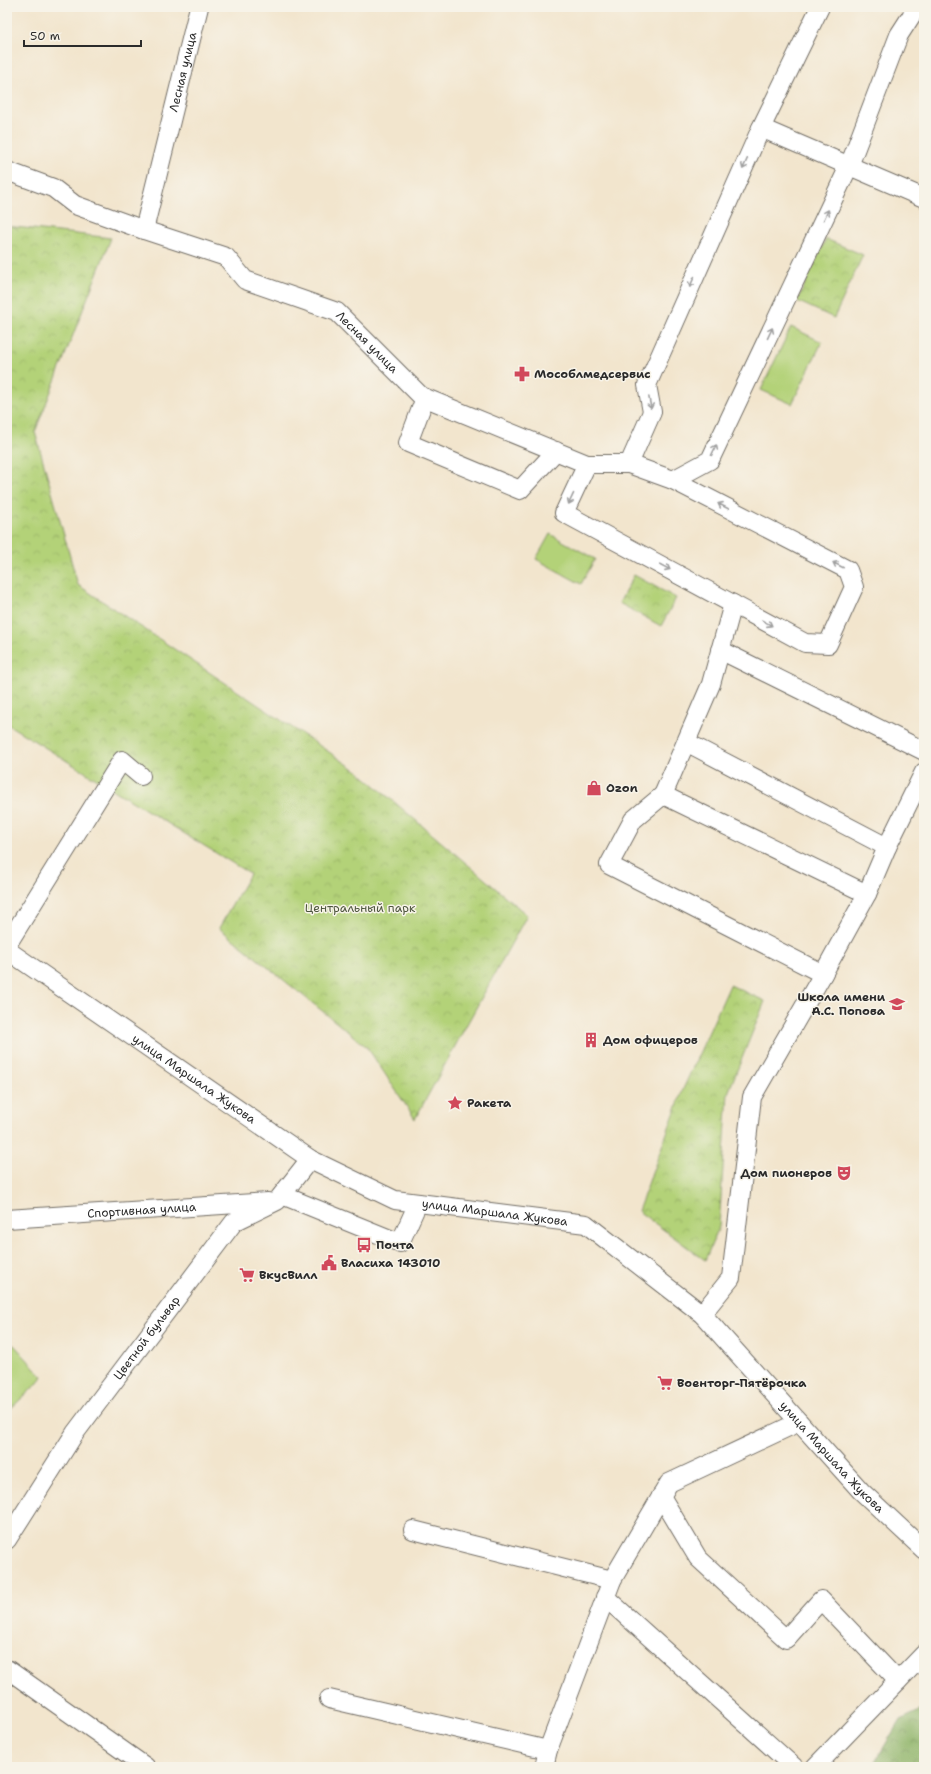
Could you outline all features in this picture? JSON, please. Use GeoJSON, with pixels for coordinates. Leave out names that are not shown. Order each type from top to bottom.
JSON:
{"type":"FeatureCollection","features":[{"type":"Feature","properties":{"kind":"street","name":"Лесная улица"},"geometry":{"type":"LineString","coordinates":[[144,230],[199,7]]}},
{"type":"Feature","properties":{"kind":"street"},"geometry":{"type":"LineString","coordinates":[[629,464],[652,412],[647,385],[761,128],[820,7]]}},
{"type":"Feature","properties":{"kind":"street"},"geometry":{"type":"LineString","coordinates":[[673,480],[710,460],[849,166],[898,35],[917,7]]}},
{"type":"Feature","properties":{"kind":"street"},"geometry":{"type":"LineString","coordinates":[[761,128],[924,198]]}},
{"type":"Feature","properties":{"kind":"street","name":"Лесная улица"},"geometry":{"type":"LineString","coordinates":[[7,171],[53,188],[75,205],[226,257],[245,280],[337,312],[421,396],[587,464]]}},
{"type":"Feature","properties":{"kind":"street"},"geometry":{"type":"LineString","coordinates":[[425,398],[408,443],[520,490],[556,451]]}},
{"type":"Feature","properties":{"kind":"street"},"geometry":{"type":"LineString","coordinates":[[587,464],[629,464],[673,480],[848,570],[854,587],[828,644],[805,643],[564,513],[587,464]]}},
{"type":"Feature","properties":{"kind":"street"},"geometry":{"type":"LineString","coordinates":[[733,604],[711,684],[663,795],[633,820],[609,865],[823,974]]}},
{"type":"Feature","properties":{"kind":"street"},"geometry":{"type":"LineString","coordinates":[[720,650],[924,751]]}},
{"type":"Feature","properties":{"kind":"street"},"geometry":{"type":"LineString","coordinates":[[686,742],[887,847]]}},
{"type":"Feature","properties":{"kind":"street"},"geometry":{"type":"LineString","coordinates":[[7,945],[122,760],[141,776]]}},
{"type":"Feature","properties":{"kind":"street"},"geometry":{"type":"LineString","coordinates":[[702,1314],[731,1278],[752,1097],[867,894],[887,847],[924,772]]}},
{"type":"Feature","properties":{"kind":"street"},"geometry":{"type":"LineString","coordinates":[[663,795],[867,894]]}},
{"type":"Feature","properties":{"kind":"street","name":"улица Маршала Жукова"},"geometry":{"type":"LineString","coordinates":[[7,950],[310,1159],[395,1200],[586,1224],[702,1314],[861,1491],[924,1550]]}},
{"type":"Feature","properties":{"kind":"street","name":"Цветной бульвар"},"geometry":{"type":"LineString","coordinates":[[7,1540],[75,1433],[234,1222],[280,1198],[310,1159]]}},
{"type":"Feature","properties":{"kind":"street"},"geometry":{"type":"LineString","coordinates":[[280,1198],[400,1243],[418,1203]]}},
{"type":"Feature","properties":{"kind":"street","name":"Спортивная улица"},"geometry":{"type":"LineString","coordinates":[[7,1219],[280,1198]]}},
{"type":"Feature","properties":{"kind":"street"},"geometry":{"type":"LineString","coordinates":[[329,1699],[546,1758],[612,1580],[669,1483],[799,1422]]}},
{"type":"Feature","properties":{"kind":"street"},"geometry":{"type":"LineString","coordinates":[[662,1496],[698,1558],[786,1639],[821,1600],[898,1681]]}},
{"type":"Feature","properties":{"kind":"street"},"geometry":{"type":"LineString","coordinates":[[413,1530],[612,1580]]}},
{"type":"Feature","properties":{"kind":"street"},"geometry":{"type":"LineString","coordinates":[[605,1597],[794,1767]]}},
{"type":"Feature","properties":{"kind":"street"},"geometry":{"type":"LineString","coordinates":[[815,1767],[924,1654]]}},
{"type":"Feature","properties":{"kind":"street"},"geometry":{"type":"LineString","coordinates":[[7,1669],[146,1767]]}},
{"type":"Feature","properties":{"kind":"green space","name":"Центральный парк"},"geometry":{"type":"Polygon","coordinates":[[[7,226],[111,238],[35,432],[78,585],[359,772],[527,915],[415,1119],[367,1047],[219,928],[250,874],[7,724],[7,226]]]}},
{"type":"Feature","properties":{"kind":"green space"},"geometry":{"type":"Polygon","coordinates":[[[826,239],[863,255],[834,318],[797,301],[826,239]]]}},
{"type":"Feature","properties":{"kind":"green space"},"geometry":{"type":"Polygon","coordinates":[[[791,327],[822,342],[792,404],[761,390],[791,327]]]}},
{"type":"Feature","properties":{"kind":"green space"},"geometry":{"type":"Polygon","coordinates":[[[550,534],[595,559],[581,584],[536,559],[550,534]]]}},
{"type":"Feature","properties":{"kind":"green space"},"geometry":{"type":"Polygon","coordinates":[[[634,575],[676,598],[661,626],[619,603],[634,575]]]}},
{"type":"Feature","properties":{"kind":"green space"},"geometry":{"type":"Polygon","coordinates":[[[730,985],[765,1001],[728,1093],[719,1227],[705,1260],[638,1211],[684,1087],[730,985]]]}},
{"type":"Feature","properties":{"kind":"green space"},"geometry":{"type":"Polygon","coordinates":[[[14,1345],[42,1376],[38,1383],[7,1412],[7,1348],[14,1345]]]}},
{"type":"Feature","properties":{"kind":"green space"},"geometry":{"type":"Polygon","coordinates":[[[924,1709],[924,1767],[872,1767],[900,1720],[924,1709]]]}},
{"type":"Feature","properties":{"kind":"place","name":"Мособлмедсервис"},"geometry":{"type":"Point","coordinates":[522,374]}},
{"type":"Feature","properties":{"kind":"place","name":"Ozon"},"geometry":{"type":"Point","coordinates":[594,788]}},
{"type":"Feature","properties":{"kind":"place","name":"Школа имени А.С. Попова"},"geometry":{"type":"Point","coordinates":[897,1004]}},
{"type":"Feature","properties":{"kind":"place","name":"Дом офицеров"},"geometry":{"type":"Point","coordinates":[591,1040]}},
{"type":"Feature","properties":{"kind":"place","name":"Ракета"},"geometry":{"type":"Point","coordinates":[455,1103]}},
{"type":"Feature","properties":{"kind":"place","name":"Дом пионеров"},"geometry":{"type":"Point","coordinates":[844,1173]}},
{"type":"Feature","properties":{"kind":"place","name":"Почта"},"geometry":{"type":"Point","coordinates":[364,1245]}},
{"type":"Feature","properties":{"kind":"place","name":"Власиха 143010"},"geometry":{"type":"Point","coordinates":[329,1263]}},
{"type":"Feature","properties":{"kind":"place","name":"ВкусВилл"},"geometry":{"type":"Point","coordinates":[247,1275]}},
{"type":"Feature","properties":{"kind":"place","name":"Военторг-Пятёрочка"},"geometry":{"type":"Point","coordinates":[665,1383]}}]}
